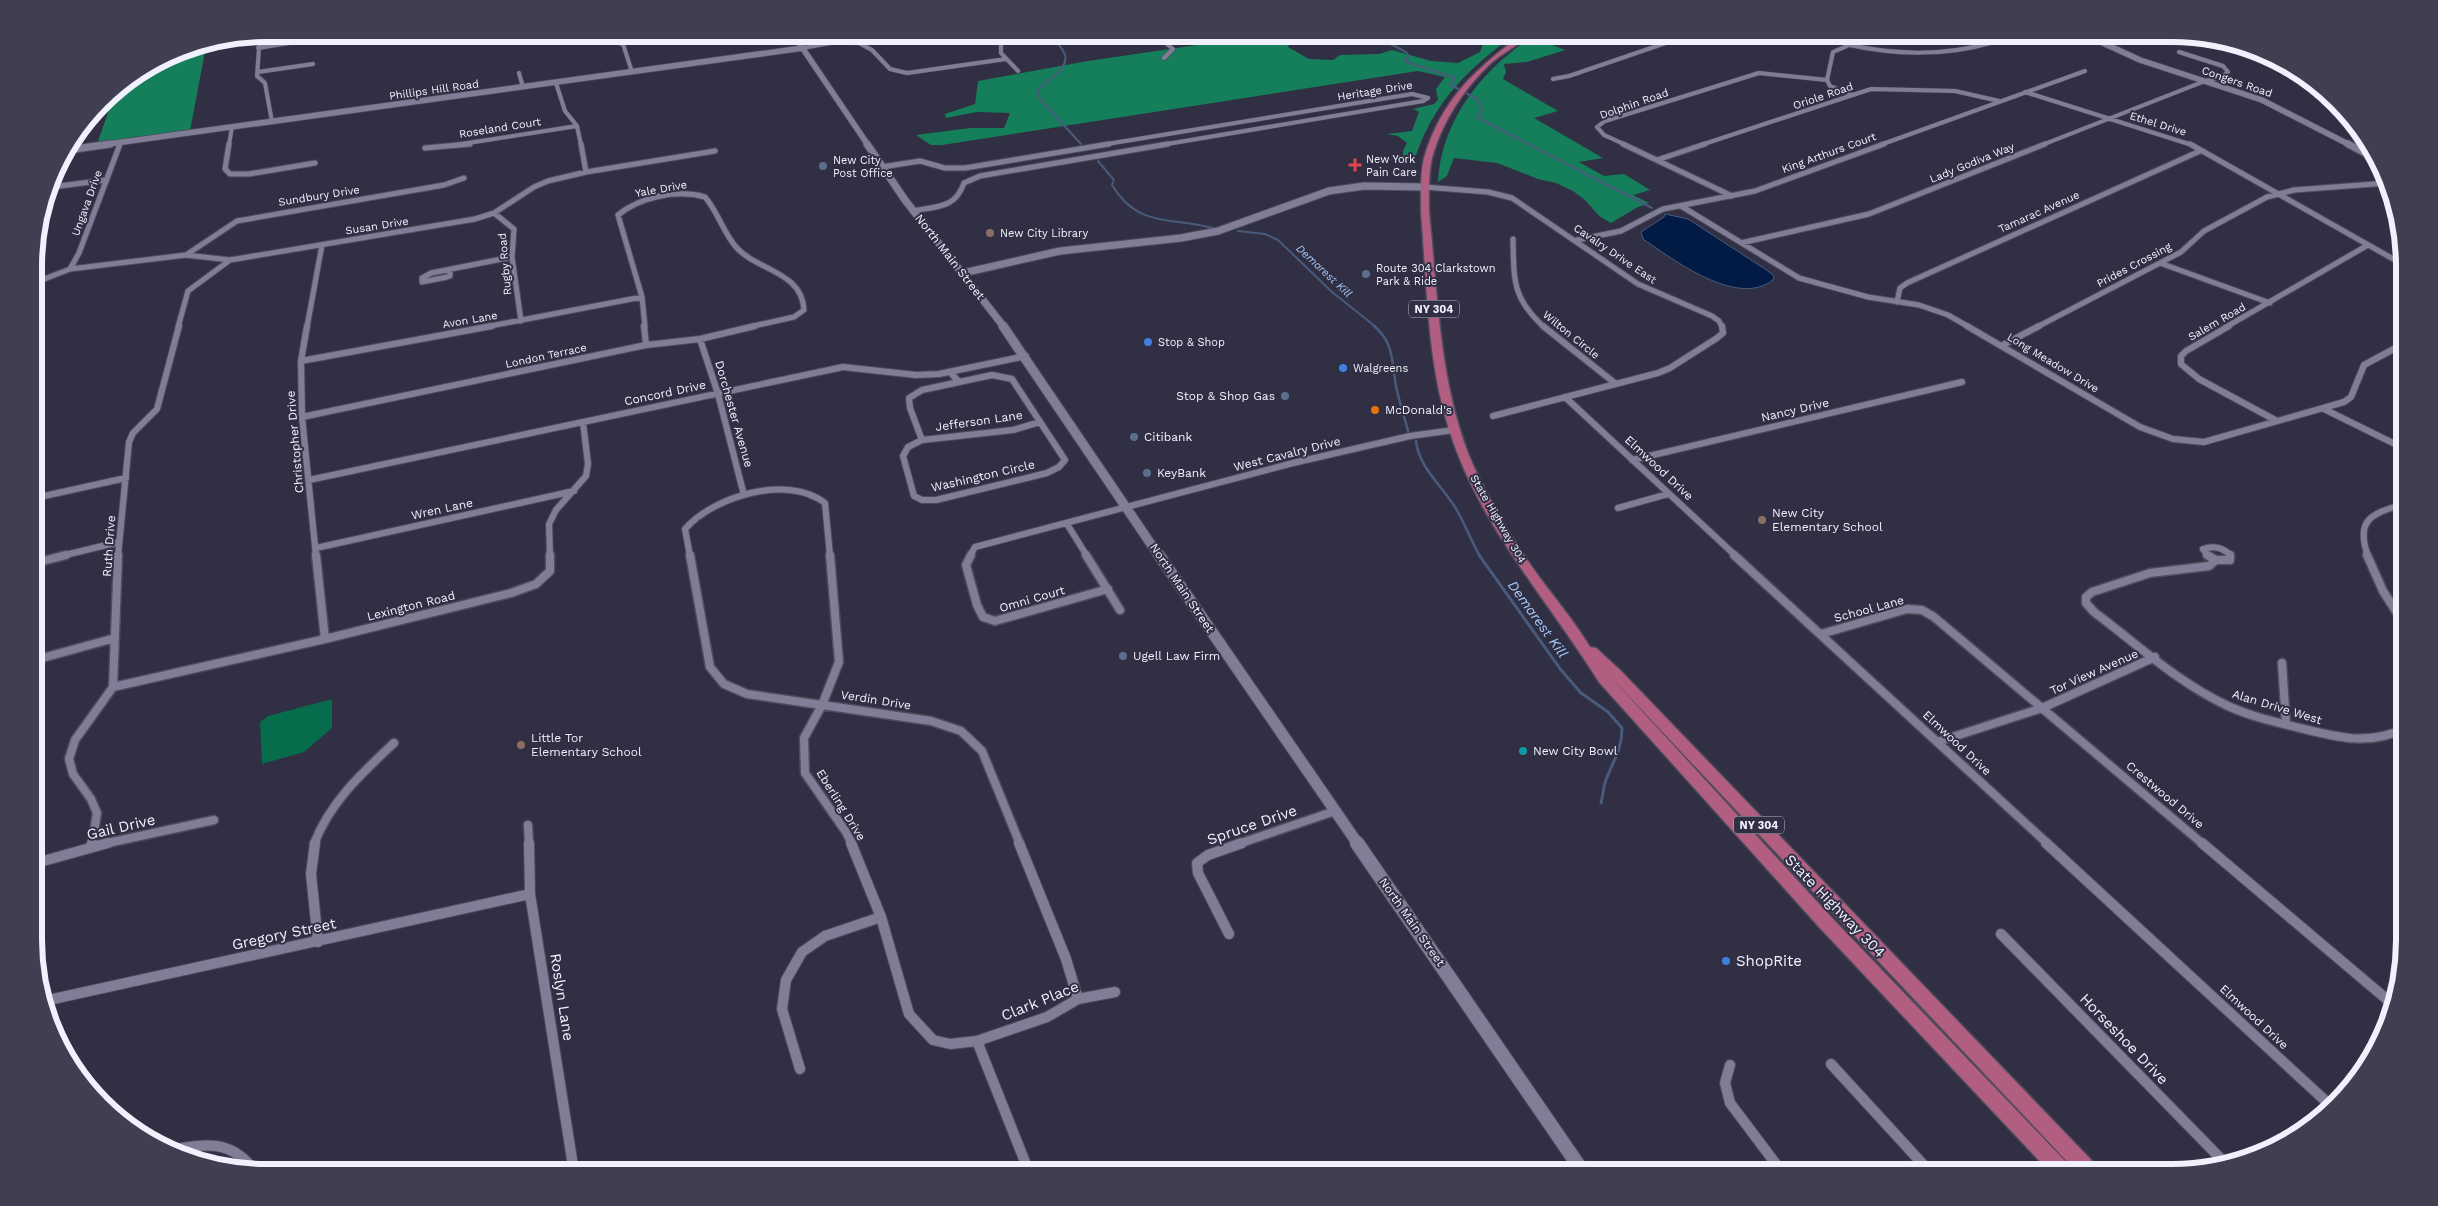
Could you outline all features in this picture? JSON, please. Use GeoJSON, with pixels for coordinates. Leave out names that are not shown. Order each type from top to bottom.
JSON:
{"type":"FeatureCollection","features":[{"type":"Feature","properties":{"kind":"main road","name":"State Highway 304"},"geometry":{"type":"LineString","coordinates":[[1516,42],[1494,58],[1462,91],[1446,115],[1434,140],[1424,187],[1440,368],[1454,430],[1476,484],[1496,521],[1526,568],[1580,641],[1604,679],[1833,930],[2055,1164]]}},
{"type":"Feature","properties":{"kind":"main road","name":"State Highway 304"},"geometry":{"type":"LineString","coordinates":[[1580,641],[1616,674],[2082,1164]]}},
{"type":"Feature","properties":{"kind":"street"},"geometry":{"type":"LineString","coordinates":[[258,48],[301,42]]}},
{"type":"Feature","properties":{"kind":"street"},"geometry":{"type":"LineString","coordinates":[[616,42],[623,44],[632,72]]}},
{"type":"Feature","properties":{"kind":"street","name":"North Main Street"},"geometry":{"type":"LineString","coordinates":[[799,42],[913,211],[1026,356],[1127,508],[1578,1164]]}},
{"type":"Feature","properties":{"kind":"street"},"geometry":{"type":"LineString","coordinates":[[1001,42],[1001,52],[1018,72]]}},
{"type":"Feature","properties":{"kind":"street"},"geometry":{"type":"LineString","coordinates":[[1164,42],[1173,49],[1164,58]]}},
{"type":"Feature","properties":{"kind":"street"},"geometry":{"type":"LineString","coordinates":[[1553,78],[1569,76],[1669,42]]}},
{"type":"Feature","properties":{"kind":"street"},"geometry":{"type":"LineString","coordinates":[[1852,95],[1830,86],[1827,80],[1833,52],[1853,42]]}},
{"type":"Feature","properties":{"kind":"street"},"geometry":{"type":"LineString","coordinates":[[1850,45],[1882,51],[1951,50],[1990,42]]}},
{"type":"Feature","properties":{"kind":"street","name":"Congers Road"},"geometry":{"type":"LineString","coordinates":[[2103,42],[2132,57],[2262,100],[2363,152]]}},
{"type":"Feature","properties":{"kind":"street"},"geometry":{"type":"LineString","coordinates":[[259,43],[257,76],[265,83],[272,122]]}},
{"type":"Feature","properties":{"kind":"street"},"geometry":{"type":"LineString","coordinates":[[803,48],[840,43],[862,44],[870,48],[885,67],[897,73],[1006,59]]}},
{"type":"Feature","properties":{"kind":"street","name":"Phillips Hill Road"},"geometry":{"type":"LineString","coordinates":[[76,149],[803,48]]}},
{"type":"Feature","properties":{"kind":"street","name":"Lady Godiva Way"},"geometry":{"type":"LineString","coordinates":[[1741,243],[1869,214],[2205,81],[2220,78],[2228,72],[2223,66],[2179,52]]}},
{"type":"Feature","properties":{"kind":"street"},"geometry":{"type":"LineString","coordinates":[[258,72],[313,64]]}},
{"type":"Feature","properties":{"kind":"street","name":"King Arthurs Court"},"geometry":{"type":"LineString","coordinates":[[1576,240],[1621,231],[1658,210],[1755,191],[2085,71]]}},
{"type":"Feature","properties":{"kind":"street"},"geometry":{"type":"LineString","coordinates":[[519,72],[523,88]]}},
{"type":"Feature","properties":{"kind":"street","name":"Dolphin Road"},"geometry":{"type":"LineString","coordinates":[[1732,196],[1604,135],[1597,127],[1605,121],[1759,73],[1827,80]]}},
{"type":"Feature","properties":{"kind":"street"},"geometry":{"type":"LineString","coordinates":[[556,83],[565,111],[577,126],[586,172]]}},
{"type":"Feature","properties":{"kind":"street","name":"Oriole Road"},"geometry":{"type":"LineString","coordinates":[[1657,160],[1876,88],[1954,91],[1999,101]]}},
{"type":"Feature","properties":{"kind":"street","name":"Ethel Drive"},"geometry":{"type":"LineString","coordinates":[[2025,92],[2170,136],[2200,150],[2277,194]]}},
{"type":"Feature","properties":{"kind":"street","name":"Heritage Drive"},"geometry":{"type":"LineString","coordinates":[[882,167],[917,161],[929,162],[945,168],[962,169],[1413,94],[1423,95],[1428,98],[1424,101],[973,178],[964,183],[960,195],[952,202],[913,211]]}},
{"type":"Feature","properties":{"kind":"street"},"geometry":{"type":"LineString","coordinates":[[1240,123],[1249,130]]}},
{"type":"Feature","properties":{"kind":"street","name":"Roseland Court"},"geometry":{"type":"LineString","coordinates":[[425,148],[472,144],[577,126]]}},
{"type":"Feature","properties":{"kind":"street"},"geometry":{"type":"LineString","coordinates":[[232,127],[225,169],[230,174],[250,174],[315,163]]}},
{"type":"Feature","properties":{"kind":"street","name":"Ungava Drive"},"geometry":{"type":"LineString","coordinates":[[70,269],[79,253],[120,143]]}},
{"type":"Feature","properties":{"kind":"street"},"geometry":{"type":"LineString","coordinates":[[1086,148],[1094,156]]}},
{"type":"Feature","properties":{"kind":"street","name":"Tamarac Avenue"},"geometry":{"type":"LineString","coordinates":[[1897,302],[1900,288],[1907,283],[2200,150]]}},
{"type":"Feature","properties":{"kind":"street","name":"Susan Drive"},"geometry":{"type":"LineString","coordinates":[[42,280],[70,269],[147,258],[186,255],[207,259],[230,260],[456,223],[494,213],[534,187],[548,181],[586,172],[715,151]]}},
{"type":"Feature","properties":{"kind":"street","name":"Sundbury Drive"},"geometry":{"type":"LineString","coordinates":[[186,255],[225,226],[237,221],[435,186],[464,178]]}},
{"type":"Feature","properties":{"kind":"street"},"geometry":{"type":"LineString","coordinates":[[58,186],[106,180]]}},
{"type":"Feature","properties":{"kind":"street","name":"Prides Crossing"},"geometry":{"type":"LineString","coordinates":[[2003,345],[2185,249],[2204,230],[2258,201],[2277,194],[2379,184]]}},
{"type":"Feature","properties":{"kind":"street"},"geometry":{"type":"LineString","coordinates":[[963,273],[1060,251],[1175,239],[1218,231],[1329,191],[1364,186],[1424,187]]}},
{"type":"Feature","properties":{"kind":"street","name":"Cavalry Drive East"},"geometry":{"type":"LineString","coordinates":[[1424,187],[1488,192],[1512,198],[1638,284],[1708,314],[1719,320],[1723,326],[1723,333],[1717,338],[1670,368],[1493,416]]}},
{"type":"Feature","properties":{"kind":"street","name":"Yale Drive"},"geometry":{"type":"LineString","coordinates":[[646,345],[642,297],[618,215],[632,204],[647,200],[698,193],[711,202],[738,250],[798,288],[805,304],[804,310],[794,317]]}},
{"type":"Feature","properties":{"kind":"street"},"geometry":{"type":"LineString","coordinates":[[2277,194],[2396,260]]}},
{"type":"Feature","properties":{"kind":"street","name":"Long Meadow Drive"},"geometry":{"type":"LineString","coordinates":[[1681,206],[1799,278],[1840,290],[1936,309],[2003,345],[2133,423],[2157,435],[2173,439],[2204,442],[2344,402],[2351,397],[2364,365],[2396,348]]}},
{"type":"Feature","properties":{"kind":"street","name":"Rugby Road"},"geometry":{"type":"LineString","coordinates":[[494,213],[514,229],[512,257],[521,321]]}},
{"type":"Feature","properties":{"kind":"street","name":"Wilton Circle"},"geometry":{"type":"LineString","coordinates":[[1513,239],[1516,288],[1527,311],[1616,384]]}},
{"type":"Feature","properties":{"kind":"street","name":"Christopher Drive"},"geometry":{"type":"LineString","coordinates":[[322,245],[301,361],[302,417],[326,638]]}},
{"type":"Feature","properties":{"kind":"street","name":"Salem Road"},"geometry":{"type":"LineString","coordinates":[[2277,421],[2199,379],[2181,364],[2181,356],[2186,351],[2368,245]]}},
{"type":"Feature","properties":{"kind":"street"},"geometry":{"type":"LineString","coordinates":[[450,270],[450,276],[443,279],[429,283],[422,282],[422,278],[431,272],[512,257]]}},
{"type":"Feature","properties":{"kind":"street","name":"Ruth Drive"},"geometry":{"type":"LineString","coordinates":[[91,847],[97,814],[92,798],[74,778],[70,759],[76,738],[107,701],[113,687],[119,542],[129,442],[133,433],[157,409],[188,291],[230,260]]}},
{"type":"Feature","properties":{"kind":"street"},"geometry":{"type":"LineString","coordinates":[[2160,263],[2270,303]]}},
{"type":"Feature","properties":{"kind":"street","name":"Avon Lane"},"geometry":{"type":"LineString","coordinates":[[301,361],[642,297]]}},
{"type":"Feature","properties":{"kind":"street","name":"London Terrace"},"geometry":{"type":"LineString","coordinates":[[302,417],[646,345],[700,339],[794,317]]}},
{"type":"Feature","properties":{"kind":"street","name":"Dorchester Avenue"},"geometry":{"type":"LineString","coordinates":[[700,339],[718,394],[744,494]]}},
{"type":"Feature","properties":{"kind":"street","name":"Concord Drive"},"geometry":{"type":"LineString","coordinates":[[310,480],[843,367],[856,366],[911,374],[951,373],[1026,356]]}},
{"type":"Feature","properties":{"kind":"street"},"geometry":{"type":"LineString","coordinates":[[951,373],[958,381]]}},
{"type":"Feature","properties":{"kind":"street","name":"Washington Circle"},"geometry":{"type":"LineString","coordinates":[[1001,374],[1012,379],[1040,422],[1065,460],[1059,468],[1047,473],[936,500],[922,500],[914,496],[903,456],[908,447],[922,440],[910,408],[909,398],[922,390],[958,381],[1001,374]]}},
{"type":"Feature","properties":{"kind":"street","name":"Nancy Drive"},"geometry":{"type":"LineString","coordinates":[[1632,460],[1962,382]]}},
{"type":"Feature","properties":{"kind":"street","name":"Elmwood Drive"},"geometry":{"type":"LineString","coordinates":[[1565,397],[2326,1102]]}},
{"type":"Feature","properties":{"kind":"street"},"geometry":{"type":"LineString","coordinates":[[2324,409],[2396,445]]}},
{"type":"Feature","properties":{"kind":"street","name":"Lexington Road"},"geometry":{"type":"LineString","coordinates":[[113,687],[511,593],[536,584],[550,571],[549,524],[556,510],[586,476],[588,464],[583,422]]}},
{"type":"Feature","properties":{"kind":"street","name":"Jefferson Lane"},"geometry":{"type":"LineString","coordinates":[[922,440],[1013,430],[1040,422]]}},
{"type":"Feature","properties":{"kind":"street","name":"West Cavalry Drive"},"geometry":{"type":"LineString","coordinates":[[1127,508],[1298,461],[1410,436],[1454,430]]}},
{"type":"Feature","properties":{"kind":"street"},"geometry":{"type":"LineString","coordinates":[[42,496],[126,478]]}},
{"type":"Feature","properties":{"kind":"street","name":"Eberling Drive"},"geometry":{"type":"LineString","coordinates":[[744,494],[793,489],[815,493],[825,503],[839,662],[822,704],[804,738],[805,773],[846,832],[881,916],[909,1014],[934,1040],[950,1044],[977,1041]]}},
{"type":"Feature","properties":{"kind":"street","name":"Wren Lane"},"geometry":{"type":"LineString","coordinates":[[316,548],[574,491]]}},
{"type":"Feature","properties":{"kind":"street","name":"Verdin Drive"},"geometry":{"type":"LineString","coordinates":[[744,494],[709,509],[694,518],[685,529],[710,667],[724,684],[747,694],[931,721],[961,731],[982,751],[1066,958],[1078,999]]}},
{"type":"Feature","properties":{"kind":"street"},"geometry":{"type":"LineString","coordinates":[[1618,508],[1668,494]]}},
{"type":"Feature","properties":{"kind":"street"},"geometry":{"type":"LineString","coordinates":[[2396,507],[2370,518],[2363,527],[2362,539],[2385,597],[2396,615]]}},
{"type":"Feature","properties":{"kind":"street","name":"Omni Court"},"geometry":{"type":"LineString","coordinates":[[1108,589],[995,622],[983,617],[977,605],[966,565],[975,547],[1127,508]]}},
{"type":"Feature","properties":{"kind":"street"},"geometry":{"type":"LineString","coordinates":[[1067,524],[1120,610]]}},
{"type":"Feature","properties":{"kind":"street"},"geometry":{"type":"LineString","coordinates":[[42,561],[119,542]]}},
{"type":"Feature","properties":{"kind":"street","name":"Tor View Avenue"},"geometry":{"type":"LineString","coordinates":[[1937,742],[2042,708],[2155,657],[2094,612],[2086,603],[2086,597],[2092,592],[2150,573],[2209,566],[2216,560]]}},
{"type":"Feature","properties":{"kind":"street","name":"School Lane"},"geometry":{"type":"LineString","coordinates":[[1821,634],[1907,609],[1922,610]]}},
{"type":"Feature","properties":{"kind":"street","name":"Crestwood Drive"},"geometry":{"type":"LineString","coordinates":[[1922,610],[1934,617],[2387,1000]]}},
{"type":"Feature","properties":{"kind":"street"},"geometry":{"type":"LineString","coordinates":[[42,658],[115,638]]}},
{"type":"Feature","properties":{"kind":"street","name":"Alan Drive West"},"geometry":{"type":"LineString","coordinates":[[2155,657],[2200,690],[2228,706],[2326,735],[2365,741],[2396,733]]}},
{"type":"Feature","properties":{"kind":"street"},"geometry":{"type":"LineString","coordinates":[[2282,663],[2286,724]]}},
{"type":"Feature","properties":{"kind":"street"},"geometry":{"type":"LineString","coordinates":[[318,942],[311,864],[316,837],[346,789],[394,743]]}},
{"type":"Feature","properties":{"kind":"street","name":"Spruce Drive"},"geometry":{"type":"LineString","coordinates":[[1229,934],[1198,873],[1197,863],[1208,855],[1335,811]]}},
{"type":"Feature","properties":{"kind":"street","name":"Gail Drive"},"geometry":{"type":"LineString","coordinates":[[42,861],[91,847],[214,820]]}},
{"type":"Feature","properties":{"kind":"street","name":"Roslyn Lane"},"geometry":{"type":"LineString","coordinates":[[528,826],[530,894],[573,1164]]}},
{"type":"Feature","properties":{"kind":"street","name":"Gregory Street"},"geometry":{"type":"LineString","coordinates":[[51,1000],[530,894]]}},
{"type":"Feature","properties":{"kind":"street"},"geometry":{"type":"LineString","coordinates":[[800,1069],[782,1009],[786,980],[802,952],[825,936],[881,916]]}},
{"type":"Feature","properties":{"kind":"street","name":"Horseshoe Drive"},"geometry":{"type":"LineString","coordinates":[[2000,934],[2220,1158]]}},
{"type":"Feature","properties":{"kind":"street","name":"Clark Place"},"geometry":{"type":"LineString","coordinates":[[977,1041],[1047,1017],[1078,999],[1115,992]]}},
{"type":"Feature","properties":{"kind":"street"},"geometry":{"type":"LineString","coordinates":[[977,1041],[1026,1164]]}},
{"type":"Feature","properties":{"kind":"street"},"geometry":{"type":"LineString","coordinates":[[1831,1064],[1923,1164]]}},
{"type":"Feature","properties":{"kind":"street"},"geometry":{"type":"LineString","coordinates":[[1730,1065],[1725,1083],[1730,1103],[1776,1164]]}},
{"type":"Feature","properties":{"kind":"street"},"geometry":{"type":"LineString","coordinates":[[184,1147],[220,1145],[240,1152],[248,1163]]}},
{"type":"Feature","properties":{"kind":"green space"},"geometry":{"type":"Polygon","coordinates":[[[1217,42],[1291,42],[1288,47],[1309,59],[1333,60],[1340,55],[1379,54],[1392,50],[1431,61],[1458,63],[1480,52],[1483,44],[1488,42],[1505,42],[1483,59],[1454,89],[1441,105],[1431,122],[1421,141],[1414,162],[1403,165],[1403,151],[1407,143],[1398,136],[1387,134],[1412,131],[1419,112],[1413,109],[1434,104],[1438,100],[1436,89],[1445,77],[1418,71],[942,145],[931,145],[916,135],[970,128],[1004,128],[1010,113],[977,112],[946,118],[945,114],[975,104],[978,81],[1088,61],[1217,42]]]}},
{"type":"Feature","properties":{"kind":"green space"},"geometry":{"type":"Polygon","coordinates":[[[1524,42],[1545,42],[1565,50],[1527,62],[1504,64],[1506,72],[1503,79],[1558,111],[1534,118],[1603,158],[1579,162],[1604,176],[1624,174],[1650,190],[1633,195],[1649,203],[1636,208],[1611,223],[1599,216],[1585,200],[1573,191],[1556,183],[1538,179],[1497,163],[1454,158],[1447,176],[1438,182],[1441,159],[1447,137],[1457,116],[1483,79],[1524,42]]]}},
{"type":"Feature","properties":{"kind":"green space"},"geometry":{"type":"Polygon","coordinates":[[[205,51],[190,131],[97,144],[110,106],[119,98],[142,80],[181,60],[205,51]]]}},
{"type":"Feature","properties":{"kind":"green space"},"geometry":{"type":"Polygon","coordinates":[[[332,699],[332,728],[304,752],[262,764],[260,722],[268,716],[332,699]]]}},
{"type":"Feature","properties":{"kind":"water"},"geometry":{"type":"Polygon","coordinates":[[[1665,214],[1688,219],[1768,271],[1774,276],[1773,280],[1758,287],[1742,288],[1724,285],[1688,269],[1643,239],[1641,232],[1664,217],[1665,214]]]}},
{"type":"Feature","properties":{"kind":"waterway","name":"Demarest Kill"},"geometry":{"type":"LineString","coordinates":[[1057,42],[1065,55],[1063,66],[1037,92],[1040,99],[1081,144]]}},
{"type":"Feature","properties":{"kind":"waterway"},"geometry":{"type":"LineString","coordinates":[[1387,42],[1406,52],[1409,56],[1404,61],[1455,78],[1451,85],[1477,99],[1482,111],[1478,118],[1652,208]]}},
{"type":"Feature","properties":{"kind":"waterway","name":"Demarest Kill"},"geometry":{"type":"LineString","coordinates":[[1098,161],[1114,180],[1112,185],[1122,199],[1144,215],[1213,228]]}},
{"type":"Feature","properties":{"kind":"waterway","name":"Demarest Kill"},"geometry":{"type":"LineString","coordinates":[[1238,231],[1265,234],[1278,240],[1332,292],[1376,327]]}},
{"type":"Feature","properties":{"kind":"waterway","name":"Demarest Kill"},"geometry":{"type":"LineString","coordinates":[[1374,326],[1381,332],[1389,346],[1397,392],[1408,431]]}},
{"type":"Feature","properties":{"kind":"waterway","name":"Demarest Kill"},"geometry":{"type":"LineString","coordinates":[[1416,441],[1421,459],[1457,510],[1480,556]]}},
{"type":"Feature","properties":{"kind":"waterway","name":"Demarest Kill"},"geometry":{"type":"LineString","coordinates":[[1479,555],[1561,670],[1581,693],[1608,712],[1622,728],[1619,749],[1605,783],[1601,803]]}},
{"type":"Feature","properties":{"kind":"place","name":"New York Pain Care"},"geometry":{"type":"Point","coordinates":[1355,165]}},
{"type":"Feature","properties":{"kind":"place","name":"New City Post Office"},"geometry":{"type":"Point","coordinates":[823,166]}},
{"type":"Feature","properties":{"kind":"place","name":"New City Library"},"geometry":{"type":"Point","coordinates":[990,233]}},
{"type":"Feature","properties":{"kind":"place","name":"Route 304 Clarkstown Park & Ride"},"geometry":{"type":"Point","coordinates":[1366,274]}},
{"type":"Feature","properties":{"kind":"place","name":"Stop & Shop"},"geometry":{"type":"Point","coordinates":[1148,342]}},
{"type":"Feature","properties":{"kind":"place","name":"Walgreens"},"geometry":{"type":"Point","coordinates":[1343,368]}},
{"type":"Feature","properties":{"kind":"place","name":"Stop & Shop Gas"},"geometry":{"type":"Point","coordinates":[1285,396]}},
{"type":"Feature","properties":{"kind":"place","name":"McDonald's"},"geometry":{"type":"Point","coordinates":[1375,410]}},
{"type":"Feature","properties":{"kind":"place","name":"Citibank"},"geometry":{"type":"Point","coordinates":[1134,437]}},
{"type":"Feature","properties":{"kind":"place","name":"KeyBank"},"geometry":{"type":"Point","coordinates":[1147,473]}},
{"type":"Feature","properties":{"kind":"place","name":"New City Elementary School"},"geometry":{"type":"Point","coordinates":[1762,520]}},
{"type":"Feature","properties":{"kind":"place","name":"Ugell Law Firm"},"geometry":{"type":"Point","coordinates":[1123,656]}},
{"type":"Feature","properties":{"kind":"place","name":"Little Tor Elementary School"},"geometry":{"type":"Point","coordinates":[521,745]}},
{"type":"Feature","properties":{"kind":"place","name":"New City Bowl"},"geometry":{"type":"Point","coordinates":[1523,751]}},
{"type":"Feature","properties":{"kind":"place","name":"ShopRite"},"geometry":{"type":"Point","coordinates":[1726,961]}}]}
